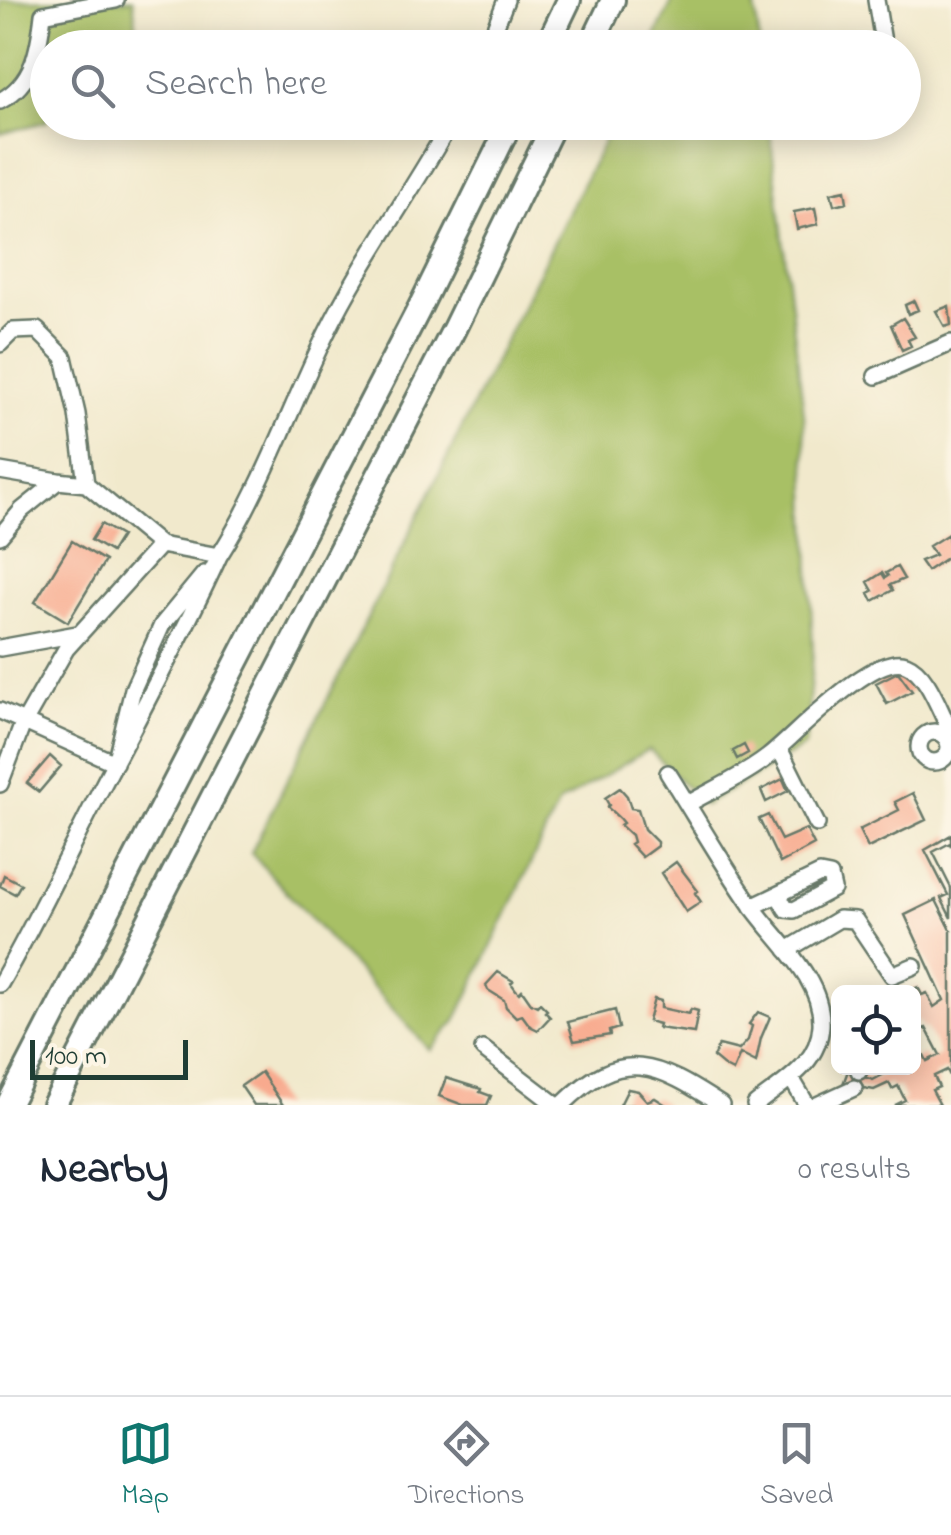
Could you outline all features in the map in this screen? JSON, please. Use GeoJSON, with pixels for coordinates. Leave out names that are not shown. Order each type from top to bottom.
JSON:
{"type":"FeatureCollection","features":[{"type":"Feature","properties":{"kind":"highway"},"geometry":{"type":"LineString","coordinates":[[554,30],[568,0]]}},
{"type":"Feature","properties":{"kind":"highway"},"geometry":{"type":"LineString","coordinates":[[599,30],[613,0]]}},
{"type":"Feature","properties":{"kind":"highway"},"geometry":{"type":"LineString","coordinates":[[8,1105],[418,311],[502,140]]}},
{"type":"Feature","properties":{"kind":"highway"},"geometry":{"type":"LineString","coordinates":[[54,1105],[454,329],[546,140]]}},
{"type":"Feature","properties":{"kind":"street"},"geometry":{"type":"LineString","coordinates":[[30,0],[43,14]]}},
{"type":"Feature","properties":{"kind":"street"},"geometry":{"type":"LineString","coordinates":[[43,14],[116,0]]}},
{"type":"Feature","properties":{"kind":"street"},"geometry":{"type":"LineString","coordinates":[[494,30],[506,0]]}},
{"type":"Feature","properties":{"kind":"street"},"geometry":{"type":"LineString","coordinates":[[876,0],[881,30]]}},
{"type":"Feature","properties":{"kind":"street"},"geometry":{"type":"LineString","coordinates":[[40,30],[43,14]]}},
{"type":"Feature","properties":{"kind":"street"},"geometry":{"type":"LineString","coordinates":[[0,102],[18,88],[30,71]]}},
{"type":"Feature","properties":{"kind":"street"},"geometry":{"type":"LineString","coordinates":[[0,984],[173,656],[281,437],[326,333],[368,255],[439,140]]}},
{"type":"Feature","properties":{"kind":"street"},"geometry":{"type":"LineString","coordinates":[[0,344],[13,331],[37,330],[64,357],[77,414],[86,484]]}},
{"type":"Feature","properties":{"kind":"street"},"geometry":{"type":"LineString","coordinates":[[876,376],[951,343]]}},
{"type":"Feature","properties":{"kind":"street"},"geometry":{"type":"LineString","coordinates":[[0,471],[86,484],[160,545],[219,556]]}},
{"type":"Feature","properties":{"kind":"street"},"geometry":{"type":"LineString","coordinates":[[0,536],[22,510],[58,481]]}},
{"type":"Feature","properties":{"kind":"street"},"geometry":{"type":"LineString","coordinates":[[0,784],[39,691],[77,634],[160,545]]}},
{"type":"Feature","properties":{"kind":"street"},"geometry":{"type":"LineString","coordinates":[[116,762],[134,689],[162,625],[219,556]]}},
{"type":"Feature","properties":{"kind":"street"},"geometry":{"type":"LineString","coordinates":[[0,648],[77,634]]}},
{"type":"Feature","properties":{"kind":"street"},"geometry":{"type":"LineString","coordinates":[[688,804],[756,766],[803,724],[890,663],[902,662],[916,670],[950,734]]}},
{"type":"Feature","properties":{"kind":"street"},"geometry":{"type":"LineString","coordinates":[[0,712],[116,762]]}},
{"type":"Feature","properties":{"kind":"street"},"geometry":{"type":"LineString","coordinates":[[779,748],[817,824]]}},
{"type":"Feature","properties":{"kind":"street"},"geometry":{"type":"LineString","coordinates":[[668,772],[752,907],[787,950],[812,990],[820,1022],[813,1051],[790,1078],[755,1105]]}},
{"type":"Feature","properties":{"kind":"street"},"geometry":{"type":"LineString","coordinates":[[752,907],[778,896]]}},
{"type":"Feature","properties":{"kind":"street"},"geometry":{"type":"LineString","coordinates":[[787,950],[839,919],[855,920],[882,966],[892,975],[914,966]]}},
{"type":"Feature","properties":{"kind":"street"},"geometry":{"type":"LineString","coordinates":[[820,1022],[831,1024]]}},
{"type":"Feature","properties":{"kind":"street"},"geometry":{"type":"LineString","coordinates":[[483,1049],[559,1105],[591,1078],[630,1067],[667,1072],[721,1105]]}},
{"type":"Feature","properties":{"kind":"street"},"geometry":{"type":"LineString","coordinates":[[790,1078],[807,1105]]}},
{"type":"Feature","properties":{"kind":"street"},"geometry":{"type":"LineString","coordinates":[[817,1105],[854,1088]]}},
{"type":"Feature","properties":{"kind":"green space"},"geometry":{"type":"Polygon","coordinates":[[[0,0],[133,0],[137,30],[30,30],[30,126],[0,134],[0,0]]]}},
{"type":"Feature","properties":{"kind":"green space"},"geometry":{"type":"Polygon","coordinates":[[[673,0],[754,0],[758,30],[658,30],[673,0]]]}},
{"type":"Feature","properties":{"kind":"green space"},"geometry":{"type":"Polygon","coordinates":[[[605,140],[771,140],[804,414],[813,654],[805,746],[704,805],[649,749],[559,803],[456,1021],[430,1050],[251,853],[605,140]]]}},
{"type":"Feature","properties":{"kind":"building"},"geometry":{"type":"Polygon","coordinates":[[[845,190],[847,202],[834,205],[831,193],[845,190]]]}},
{"type":"Feature","properties":{"kind":"building"},"geometry":{"type":"Polygon","coordinates":[[[815,208],[818,224],[797,229],[794,212],[815,208]]]}},
{"type":"Feature","properties":{"kind":"building"},"geometry":{"type":"Polygon","coordinates":[[[914,301],[918,310],[908,314],[905,305],[914,301]]]}},
{"type":"Feature","properties":{"kind":"building"},"geometry":{"type":"Polygon","coordinates":[[[949,306],[951,325],[945,327],[936,311],[949,306]]]}},
{"type":"Feature","properties":{"kind":"building"},"geometry":{"type":"Polygon","coordinates":[[[903,318],[915,337],[908,340],[911,346],[902,350],[891,325],[903,318]]]}},
{"type":"Feature","properties":{"kind":"building"},"geometry":{"type":"Polygon","coordinates":[[[101,524],[121,536],[111,552],[91,540],[101,524]]]}},
{"type":"Feature","properties":{"kind":"building"},"geometry":{"type":"Polygon","coordinates":[[[948,534],[951,555],[927,571],[920,561],[935,555],[929,546],[948,534]]]}},
{"type":"Feature","properties":{"kind":"building"},"geometry":{"type":"Polygon","coordinates":[[[72,541],[105,561],[68,622],[35,602],[72,541]]]}},
{"type":"Feature","properties":{"kind":"building"},"geometry":{"type":"Polygon","coordinates":[[[897,567],[904,579],[890,585],[893,590],[873,601],[868,582],[882,573],[885,578],[886,573],[897,567]]]}},
{"type":"Feature","properties":{"kind":"building"},"geometry":{"type":"Polygon","coordinates":[[[898,672],[912,691],[887,704],[876,683],[898,672]]]}},
{"type":"Feature","properties":{"kind":"building"},"geometry":{"type":"Polygon","coordinates":[[[744,745],[748,753],[737,759],[733,751],[744,745]]]}},
{"type":"Feature","properties":{"kind":"building"},"geometry":{"type":"Polygon","coordinates":[[[50,756],[61,766],[39,792],[27,783],[50,756]]]}},
{"type":"Feature","properties":{"kind":"building"},"geometry":{"type":"Polygon","coordinates":[[[783,779],[788,791],[766,802],[761,790],[783,779]]]}},
{"type":"Feature","properties":{"kind":"building"},"geometry":{"type":"Polygon","coordinates":[[[620,788],[631,808],[638,809],[644,829],[657,842],[642,857],[630,844],[631,835],[620,825],[623,823],[607,807],[605,798],[620,788]]]}},
{"type":"Feature","properties":{"kind":"building"},"geometry":{"type":"Polygon","coordinates":[[[913,793],[926,820],[868,848],[859,830],[899,810],[895,802],[913,793]]]}},
{"type":"Feature","properties":{"kind":"building"},"geometry":{"type":"Polygon","coordinates":[[[768,815],[781,840],[806,829],[814,845],[780,863],[759,819],[768,815]]]}},
{"type":"Feature","properties":{"kind":"building"},"geometry":{"type":"Polygon","coordinates":[[[951,835],[951,846],[950,843],[933,852],[951,888],[951,918],[941,898],[948,895],[925,850],[951,835]]]}},
{"type":"Feature","properties":{"kind":"building"},"geometry":{"type":"Polygon","coordinates":[[[676,862],[698,891],[695,893],[701,902],[686,912],[661,873],[676,862]]]}},
{"type":"Feature","properties":{"kind":"building"},"geometry":{"type":"Polygon","coordinates":[[[4,875],[21,884],[15,894],[0,886],[4,875]]]}},
{"type":"Feature","properties":{"kind":"building"},"geometry":{"type":"Polygon","coordinates":[[[936,900],[951,930],[951,1078],[947,1070],[934,1076],[939,1087],[932,1090],[940,1105],[895,1105],[905,1100],[898,1086],[892,1089],[889,1083],[874,1090],[843,1084],[846,1075],[865,1075],[873,1080],[882,1075],[921,1075],[921,1056],[927,1061],[940,1055],[921,1024],[921,993],[927,993],[934,1007],[944,1000],[905,915],[936,900]]]}},
{"type":"Feature","properties":{"kind":"building"},"geometry":{"type":"Polygon","coordinates":[[[498,972],[513,981],[516,990],[522,990],[531,1003],[540,1003],[547,1010],[550,1017],[538,1030],[522,1015],[516,1017],[504,1000],[488,990],[486,985],[498,972]]]}},
{"type":"Feature","properties":{"kind":"building"},"geometry":{"type":"Polygon","coordinates":[[[654,999],[661,1001],[661,1008],[689,1014],[691,1009],[698,1011],[694,1033],[658,1028],[659,1024],[648,1021],[654,999]]]}},
{"type":"Feature","properties":{"kind":"building"},"geometry":{"type":"Polygon","coordinates":[[[615,1010],[619,1028],[609,1031],[610,1035],[574,1041],[568,1022],[615,1010]]]}},
{"type":"Feature","properties":{"kind":"building"},"geometry":{"type":"Polygon","coordinates":[[[758,1012],[770,1017],[756,1062],[740,1054],[733,1071],[725,1067],[713,1057],[719,1045],[739,1050],[748,1040],[752,1026],[749,1024],[758,1012]]]}},
{"type":"Feature","properties":{"kind":"building"},"geometry":{"type":"Polygon","coordinates":[[[261,1072],[283,1105],[254,1105],[241,1086],[261,1072]]]}},
{"type":"Feature","properties":{"kind":"building"},"geometry":{"type":"Polygon","coordinates":[[[446,1078],[481,1089],[480,1092],[491,1096],[487,1105],[463,1105],[439,1096],[446,1078]]]}},
{"type":"Feature","properties":{"kind":"building"},"geometry":{"type":"Polygon","coordinates":[[[628,1089],[638,1091],[647,1101],[655,1098],[666,1105],[620,1105],[628,1089]]]}}]}
